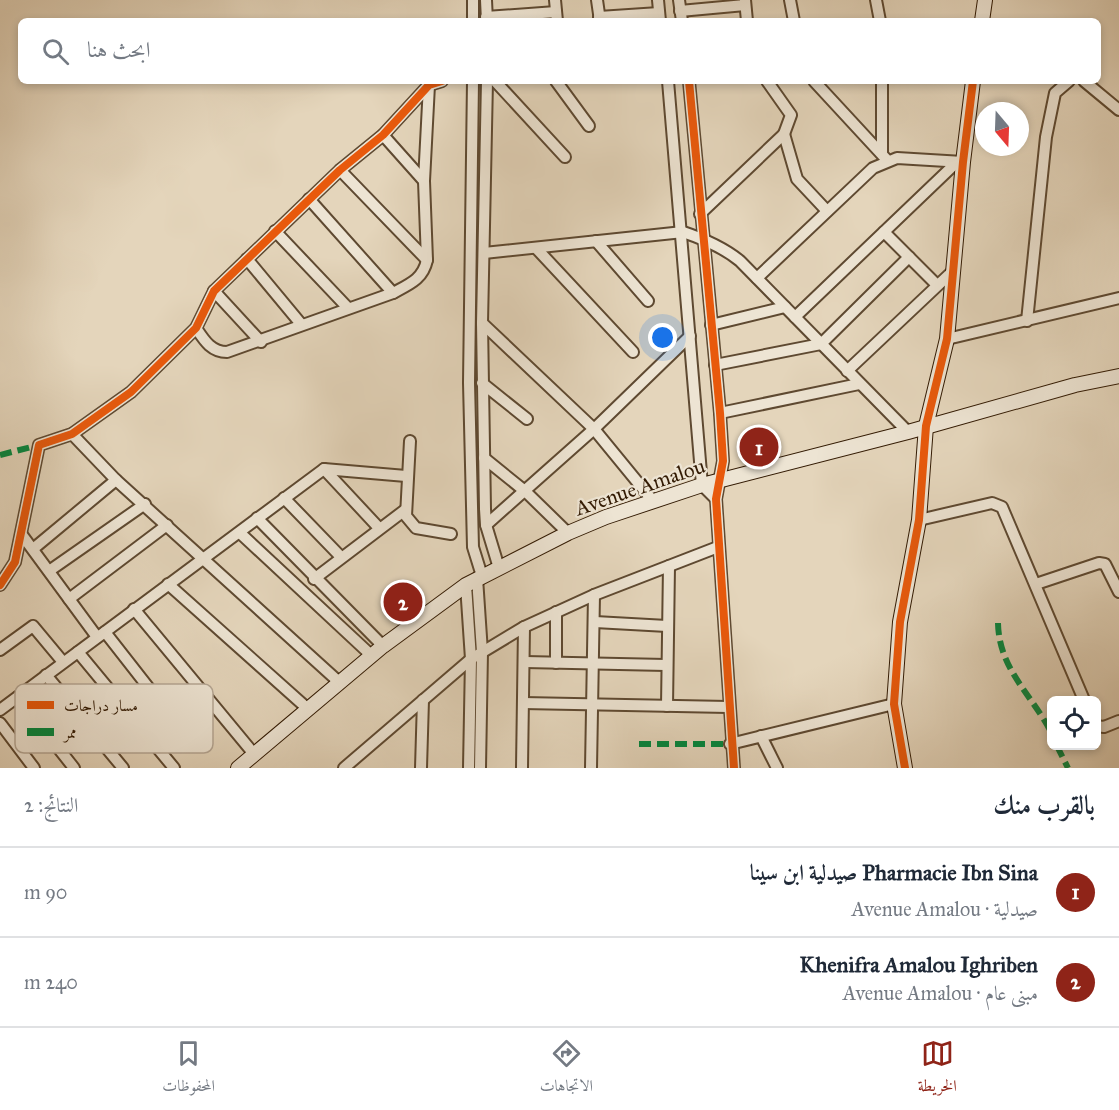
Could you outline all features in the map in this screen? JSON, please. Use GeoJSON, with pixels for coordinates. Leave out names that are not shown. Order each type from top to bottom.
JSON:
{"type":"FeatureCollection","features":[{"type":"Feature","properties":{"kind":"main road"},"geometry":{"type":"LineString","coordinates":[[982,18],[985,0]]}},
{"type":"Feature","properties":{"kind":"main road"},"geometry":{"type":"LineString","coordinates":[[905,768],[894,704],[900,622],[919,520],[926,426],[947,339],[960,162],[973,84]]}},
{"type":"Feature","properties":{"kind":"main road","name":"Avenue Amalou"},"geometry":{"type":"LineString","coordinates":[[249,762],[371,655],[475,580],[606,517],[702,485],[908,432],[1075,385],[1119,376]]}},
{"type":"Feature","properties":{"kind":"street"},"geometry":{"type":"LineString","coordinates":[[473,0],[473,18]]}},
{"type":"Feature","properties":{"kind":"street"},"geometry":{"type":"LineString","coordinates":[[486,0],[487,18]]}},
{"type":"Feature","properties":{"kind":"street"},"geometry":{"type":"LineString","coordinates":[[510,18],[557,16],[555,0]]}},
{"type":"Feature","properties":{"kind":"street"},"geometry":{"type":"LineString","coordinates":[[597,0],[600,18]]}},
{"type":"Feature","properties":{"kind":"street"},"geometry":{"type":"LineString","coordinates":[[630,18],[660,17],[658,0]]}},
{"type":"Feature","properties":{"kind":"street"},"geometry":{"type":"LineString","coordinates":[[790,0],[793,18]]}},
{"type":"Feature","properties":{"kind":"street"},"geometry":{"type":"LineString","coordinates":[[876,0],[879,18]]}},
{"type":"Feature","properties":{"kind":"street"},"geometry":{"type":"LineString","coordinates":[[680,11],[745,2],[747,18]]}},
{"type":"Feature","properties":{"kind":"street"},"geometry":{"type":"LineString","coordinates":[[0,585],[15,562],[39,445],[72,434],[131,392],[196,328],[214,291],[340,170],[382,135],[432,84]]}},
{"type":"Feature","properties":{"kind":"street"},"geometry":{"type":"LineString","coordinates":[[473,84],[469,394],[473,547],[482,652],[480,768]]}},
{"type":"Feature","properties":{"kind":"street"},"geometry":{"type":"LineString","coordinates":[[487,84],[482,383],[486,525],[499,568]]}},
{"type":"Feature","properties":{"kind":"street"},"geometry":{"type":"LineString","coordinates":[[498,84],[565,157]]}},
{"type":"Feature","properties":{"kind":"street"},"geometry":{"type":"LineString","coordinates":[[558,84],[589,126]]}},
{"type":"Feature","properties":{"kind":"street"},"geometry":{"type":"LineString","coordinates":[[668,84],[702,485],[716,499]]}},
{"type":"Feature","properties":{"kind":"street"},"geometry":{"type":"LineString","coordinates":[[689,84],[720,413],[723,460],[716,499],[730,744],[734,768]]}},
{"type":"Feature","properties":{"kind":"street"},"geometry":{"type":"LineString","coordinates":[[700,214],[784,134],[791,115],[769,84]]}},
{"type":"Feature","properties":{"kind":"street"},"geometry":{"type":"LineString","coordinates":[[817,84],[885,157],[960,162]]}},
{"type":"Feature","properties":{"kind":"street"},"geometry":{"type":"LineString","coordinates":[[757,278],[885,157],[882,84]]}},
{"type":"Feature","properties":{"kind":"street"},"geometry":{"type":"LineString","coordinates":[[1027,321],[1046,137],[1055,93],[1066,84]]}},
{"type":"Feature","properties":{"kind":"street"},"geometry":{"type":"LineString","coordinates":[[1088,84],[1119,110]]}},
{"type":"Feature","properties":{"kind":"street"},"geometry":{"type":"LineString","coordinates":[[196,328],[208,344],[222,352],[261,342],[301,324],[393,292],[418,279],[425,269],[427,260],[424,181],[429,85]]}},
{"type":"Feature","properties":{"kind":"street"},"geometry":{"type":"LineString","coordinates":[[784,134],[797,179],[827,211]]}},
{"type":"Feature","properties":{"kind":"street"},"geometry":{"type":"LineString","coordinates":[[382,135],[424,181]]}},
{"type":"Feature","properties":{"kind":"street"},"geometry":{"type":"LineString","coordinates":[[795,317],[960,162]]}},
{"type":"Feature","properties":{"kind":"street"},"geometry":{"type":"LineString","coordinates":[[340,170],[427,260]]}},
{"type":"Feature","properties":{"kind":"street"},"geometry":{"type":"LineString","coordinates":[[309,199],[393,292]]}},
{"type":"Feature","properties":{"kind":"street"},"geometry":{"type":"LineString","coordinates":[[275,231],[348,308]]}},
{"type":"Feature","properties":{"kind":"street"},"geometry":{"type":"LineString","coordinates":[[484,253],[682,232],[702,238],[728,252],[757,278],[908,432]]}},
{"type":"Feature","properties":{"kind":"street"},"geometry":{"type":"LineString","coordinates":[[884,232],[937,285]]}},
{"type":"Feature","properties":{"kind":"street"},"geometry":{"type":"LineString","coordinates":[[596,241],[648,301]]}},
{"type":"Feature","properties":{"kind":"street"},"geometry":{"type":"LineString","coordinates":[[536,248],[633,352]]}},
{"type":"Feature","properties":{"kind":"street"},"geometry":{"type":"LineString","coordinates":[[715,365],[821,344],[909,257]]}},
{"type":"Feature","properties":{"kind":"street"},"geometry":{"type":"LineString","coordinates":[[247,260],[301,324]]}},
{"type":"Feature","properties":{"kind":"street"},"geometry":{"type":"LineString","coordinates":[[847,371],[953,271]]}},
{"type":"Feature","properties":{"kind":"street"},"geometry":{"type":"LineString","coordinates":[[214,291],[261,342]]}},
{"type":"Feature","properties":{"kind":"street"},"geometry":{"type":"LineString","coordinates":[[947,339],[1119,298]]}},
{"type":"Feature","properties":{"kind":"street"},"geometry":{"type":"LineString","coordinates":[[711,325],[785,307]]}},
{"type":"Feature","properties":{"kind":"street"},"geometry":{"type":"LineString","coordinates":[[482,323],[594,429],[653,501]]}},
{"type":"Feature","properties":{"kind":"street"},"geometry":{"type":"LineString","coordinates":[[486,525],[526,492],[594,429],[690,336]]}},
{"type":"Feature","properties":{"kind":"street"},"geometry":{"type":"LineString","coordinates":[[482,383],[527,419]]}},
{"type":"Feature","properties":{"kind":"street"},"geometry":{"type":"LineString","coordinates":[[720,413],[859,384]]}},
{"type":"Feature","properties":{"kind":"street"},"geometry":{"type":"LineString","coordinates":[[72,434],[116,480],[339,682]]}},
{"type":"Feature","properties":{"kind":"street"},"geometry":{"type":"LineString","coordinates":[[410,441],[405,510],[416,528],[451,534]]}},
{"type":"Feature","properties":{"kind":"street"},"geometry":{"type":"LineString","coordinates":[[484,458],[526,492],[568,534]]}},
{"type":"Feature","properties":{"kind":"street"},"geometry":{"type":"LineString","coordinates":[[35,684],[168,584],[240,534],[257,518],[324,469],[406,476]]}},
{"type":"Feature","properties":{"kind":"street"},"geometry":{"type":"LineString","coordinates":[[324,469],[379,528]]}},
{"type":"Feature","properties":{"kind":"street"},"geometry":{"type":"LineString","coordinates":[[33,549],[116,480]]}},
{"type":"Feature","properties":{"kind":"street"},"geometry":{"type":"LineString","coordinates":[[284,498],[341,557]]}},
{"type":"Feature","properties":{"kind":"street"},"geometry":{"type":"LineString","coordinates":[[919,520],[997,503],[1002,507],[1082,696]]}},
{"type":"Feature","properties":{"kind":"street"},"geometry":{"type":"LineString","coordinates":[[49,571],[145,504]]}},
{"type":"Feature","properties":{"kind":"street"},"geometry":{"type":"LineString","coordinates":[[314,579],[405,510]]}},
{"type":"Feature","properties":{"kind":"street"},"geometry":{"type":"LineString","coordinates":[[257,518],[314,579],[383,646]]}},
{"type":"Feature","properties":{"kind":"street"},"geometry":{"type":"LineString","coordinates":[[69,599],[167,525]]}},
{"type":"Feature","properties":{"kind":"street"},"geometry":{"type":"LineString","coordinates":[[240,534],[371,655]]}},
{"type":"Feature","properties":{"kind":"street"},"geometry":{"type":"LineString","coordinates":[[22,535],[69,599],[144,684]]}},
{"type":"Feature","properties":{"kind":"street"},"geometry":{"type":"LineString","coordinates":[[344,768],[471,659],[524,627],[594,595],[718,547]]}},
{"type":"Feature","properties":{"kind":"street"},"geometry":{"type":"LineString","coordinates":[[1036,584],[1099,563],[1109,568],[1119,592]]}},
{"type":"Feature","properties":{"kind":"street"},"geometry":{"type":"LineString","coordinates":[[667,706],[669,566]]}},
{"type":"Feature","properties":{"kind":"street"},"geometry":{"type":"LineString","coordinates":[[469,768],[475,580]]}},
{"type":"Feature","properties":{"kind":"street"},"geometry":{"type":"LineString","coordinates":[[168,584],[308,709]]}},
{"type":"Feature","properties":{"kind":"street"},"geometry":{"type":"LineString","coordinates":[[591,768],[594,595]]}},
{"type":"Feature","properties":{"kind":"street"},"geometry":{"type":"LineString","coordinates":[[134,609],[190,684]]}},
{"type":"Feature","properties":{"kind":"street"},"geometry":{"type":"LineString","coordinates":[[556,612],[556,663]]}},
{"type":"Feature","properties":{"kind":"street"},"geometry":{"type":"LineString","coordinates":[[595,622],[667,626]]}},
{"type":"Feature","properties":{"kind":"street"},"geometry":{"type":"LineString","coordinates":[[0,650],[33,626],[63,662]]}},
{"type":"Feature","properties":{"kind":"street"},"geometry":{"type":"LineString","coordinates":[[522,768],[524,627]]}},
{"type":"Feature","properties":{"kind":"street"},"geometry":{"type":"LineString","coordinates":[[78,652],[104,684]]}},
{"type":"Feature","properties":{"kind":"street"},"geometry":{"type":"LineString","coordinates":[[525,662],[666,665]]}},
{"type":"Feature","properties":{"kind":"street"},"geometry":{"type":"LineString","coordinates":[[46,675],[53,684]]}},
{"type":"Feature","properties":{"kind":"street"},"geometry":{"type":"LineString","coordinates":[[0,710],[15,699]]}},
{"type":"Feature","properties":{"kind":"street"},"geometry":{"type":"LineString","coordinates":[[421,768],[423,700]]}},
{"type":"Feature","properties":{"kind":"street"},"geometry":{"type":"LineString","coordinates":[[523,703],[728,707]]}},
{"type":"Feature","properties":{"kind":"street"},"geometry":{"type":"LineString","coordinates":[[730,744],[894,704]]}},
{"type":"Feature","properties":{"kind":"street"},"geometry":{"type":"LineString","coordinates":[[213,714],[249,762]]}},
{"type":"Feature","properties":{"kind":"street"},"geometry":{"type":"LineString","coordinates":[[1101,727],[1119,721]]}},
{"type":"Feature","properties":{"kind":"street"},"geometry":{"type":"LineString","coordinates":[[0,723],[15,743]]}},
{"type":"Feature","properties":{"kind":"street"},"geometry":{"type":"LineString","coordinates":[[761,736],[777,768]]}},
{"type":"Feature","properties":{"kind":"street"},"geometry":{"type":"LineString","coordinates":[[23,753],[34,768]]}},
{"type":"Feature","properties":{"kind":"street"},"geometry":{"type":"LineString","coordinates":[[62,753],[74,768]]}},
{"type":"Feature","properties":{"kind":"street"},"geometry":{"type":"LineString","coordinates":[[111,753],[123,768]]}},
{"type":"Feature","properties":{"kind":"street"},"geometry":{"type":"LineString","coordinates":[[162,753],[174,768]]}},
{"type":"Feature","properties":{"kind":"marked path"},"geometry":{"type":"LineString","coordinates":[[0,455],[39,445]]}},
{"type":"Feature","properties":{"kind":"marked path"},"geometry":{"type":"LineString","coordinates":[[998,623],[1000,640],[1010,668],[1047,725]]}},
{"type":"Feature","properties":{"kind":"marked path"},"geometry":{"type":"LineString","coordinates":[[639,744],[730,744]]}},
{"type":"Feature","properties":{"kind":"marked path"},"geometry":{"type":"LineString","coordinates":[[1059,750],[1068,768]]}},
{"type":"Feature","properties":{"kind":"cycle path"},"geometry":{"type":"LineString","coordinates":[[0,585],[15,562],[39,445],[72,434],[131,392],[196,328],[214,291],[340,170],[383,135],[432,84]]}},
{"type":"Feature","properties":{"kind":"cycle path"},"geometry":{"type":"LineString","coordinates":[[689,84],[720,413],[723,461],[716,499],[734,768]]}},
{"type":"Feature","properties":{"kind":"cycle path"},"geometry":{"type":"LineString","coordinates":[[905,768],[894,704],[900,622],[919,520],[926,426],[947,339],[973,84]]}},
{"type":"Feature","properties":{"kind":"place","name":"Pharmacie Ibn Sina صيدلية ابن سينا"},"geometry":{"type":"Point","coordinates":[759,447]}},
{"type":"Feature","properties":{"kind":"place","name":"Khenifra Amalou Ighriben"},"geometry":{"type":"Point","coordinates":[403,602]}}]}
